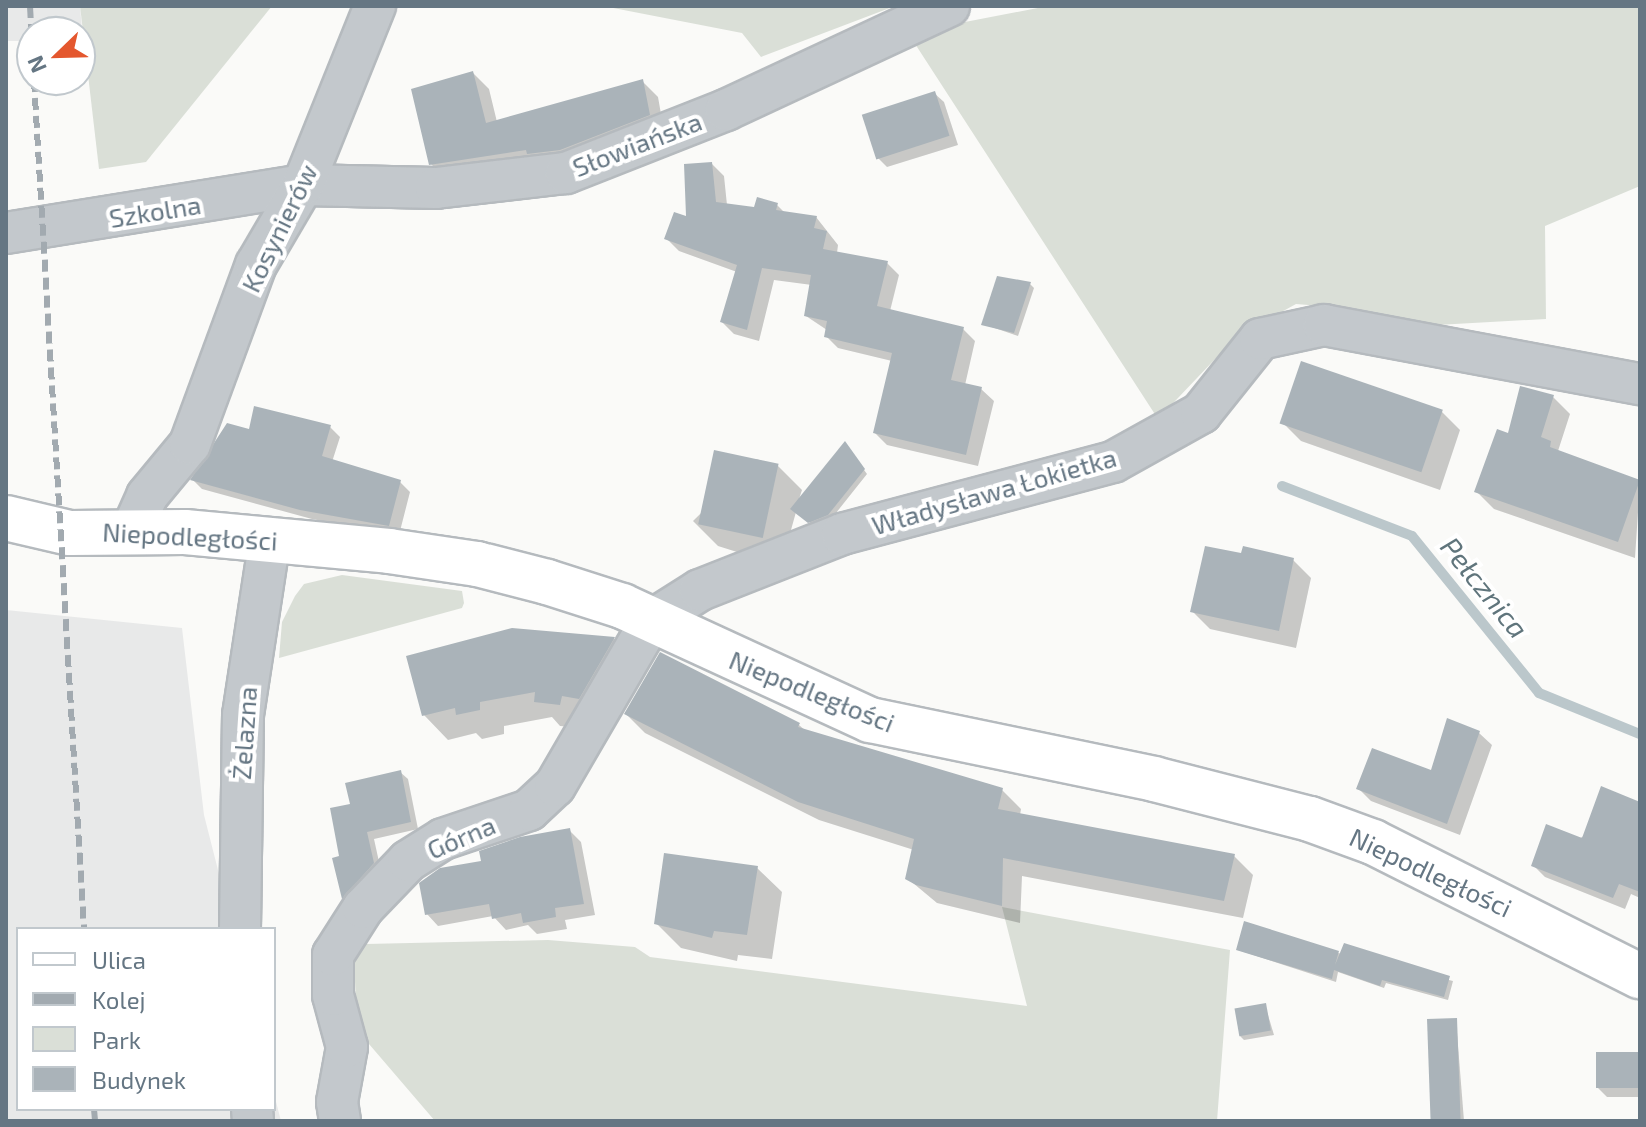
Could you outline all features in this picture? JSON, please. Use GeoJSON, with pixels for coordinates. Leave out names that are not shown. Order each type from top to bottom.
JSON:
{"type":"FeatureCollection","features":[{"type":"Feature","properties":{"kind":"main road","name":"Niepodległości"},"geometry":{"type":"LineString","coordinates":[[6,518],[70,533],[132,530],[270,538],[477,564],[607,601],[870,720],[1154,779],[1335,828],[1496,901],[1640,976]]}},
{"type":"Feature","properties":{"kind":"street","name":"Kosynierów"},"geometry":{"type":"LineString","coordinates":[[132,530],[147,496],[190,444],[256,265],[303,185],[375,6]]}},
{"type":"Feature","properties":{"kind":"street","name":"Słowiańska"},"geometry":{"type":"LineString","coordinates":[[303,185],[436,188],[566,173],[726,110],[949,6]]}},
{"type":"Feature","properties":{"kind":"street","name":"Szkolna"},"geometry":{"type":"LineString","coordinates":[[6,233],[303,185]]}},
{"type":"Feature","properties":{"kind":"street","name":"Władysława Łokietka"},"geometry":{"type":"LineString","coordinates":[[651,621],[700,590],[842,534],[1113,462],[1201,413],[1260,339],[1324,325],[1640,384]]}},
{"type":"Feature","properties":{"kind":"street","name":"Żelazna"},"geometry":{"type":"LineString","coordinates":[[240,927],[243,715],[270,538]]}},
{"type":"Feature","properties":{"kind":"street","name":"Górna"},"geometry":{"type":"LineString","coordinates":[[340,1121],[337,1102],[347,1047],[333,995],[333,955],[381,884],[408,861],[443,839],[529,810],[555,786],[651,621]]}},
{"type":"Feature","properties":{"kind":"shaded area"},"geometry":{"type":"Polygon","coordinates":[[[6,6],[80,6],[81,16],[16,16],[16,41],[6,41],[6,6]]]}},
{"type":"Feature","properties":{"kind":"shaded area"},"geometry":{"type":"Polygon","coordinates":[[[6,610],[182,628],[204,815],[232,927],[16,927],[16,1111],[276,1111],[276,1102],[281,1121],[8,1121],[6,610]]]}},
{"type":"Feature","properties":{"kind":"green space"},"geometry":{"type":"Polygon","coordinates":[[[80,6],[272,6],[146,162],[99,169],[90,96],[96,96],[96,16],[81,16],[80,6]]]}},
{"type":"Feature","properties":{"kind":"green space"},"geometry":{"type":"Polygon","coordinates":[[[603,6],[895,6],[761,57],[742,33],[603,6]]]}},
{"type":"Feature","properties":{"kind":"green space"},"geometry":{"type":"Polygon","coordinates":[[[1048,6],[1640,6],[1640,186],[1545,226],[1546,319],[1419,326],[1357,309],[1296,304],[1236,337],[1158,419],[908,33],[1048,6]]]}},
{"type":"Feature","properties":{"kind":"green space"},"geometry":{"type":"Polygon","coordinates":[[[342,575],[462,591],[464,603],[462,608],[279,658],[282,622],[304,584],[342,575]]]}},
{"type":"Feature","properties":{"kind":"green space"},"geometry":{"type":"Polygon","coordinates":[[[1002,907],[1230,950],[1217,1121],[435,1121],[357,1030],[354,957],[366,944],[548,940],[635,947],[650,957],[1027,1006],[1002,907]]]}},
{"type":"Feature","properties":{"kind":"building"},"geometry":{"type":"Polygon","coordinates":[[[473,71],[486,123],[643,79],[650,115],[560,150],[527,154],[526,150],[429,165],[411,89],[473,71]]]}},
{"type":"Feature","properties":{"kind":"building"},"geometry":{"type":"Polygon","coordinates":[[[935,91],[950,136],[876,159],[862,115],[935,91]]]}},
{"type":"Feature","properties":{"kind":"building"},"geometry":{"type":"Polygon","coordinates":[[[712,162],[716,202],[754,207],[757,197],[778,203],[776,210],[817,216],[814,228],[827,231],[823,249],[888,261],[877,306],[964,327],[951,380],[982,387],[966,455],[873,433],[892,353],[824,337],[827,321],[804,316],[811,275],[762,268],[747,330],[720,322],[737,265],[664,239],[674,212],[686,216],[684,164],[712,162]]]}},
{"type":"Feature","properties":{"kind":"building"},"geometry":{"type":"Polygon","coordinates":[[[997,276],[1031,282],[1014,333],[981,325],[997,276]]]}},
{"type":"Feature","properties":{"kind":"building"},"geometry":{"type":"Polygon","coordinates":[[[1301,361],[1443,410],[1421,472],[1280,423],[1301,361]]]}},
{"type":"Feature","properties":{"kind":"building"},"geometry":{"type":"Polygon","coordinates":[[[1520,386],[1554,395],[1541,437],[1551,441],[1550,447],[1640,480],[1618,542],[1474,492],[1497,429],[1508,433],[1520,386]]]}},
{"type":"Feature","properties":{"kind":"building"},"geometry":{"type":"Polygon","coordinates":[[[254,406],[331,425],[322,456],[401,480],[389,526],[300,510],[190,480],[227,423],[249,429],[254,406]]]}},
{"type":"Feature","properties":{"kind":"building"},"geometry":{"type":"Polygon","coordinates":[[[845,441],[865,469],[828,515],[808,523],[790,509],[845,441]]]}},
{"type":"Feature","properties":{"kind":"building"},"geometry":{"type":"Polygon","coordinates":[[[714,450],[779,464],[763,538],[698,524],[714,450]]]}},
{"type":"Feature","properties":{"kind":"building"},"geometry":{"type":"Polygon","coordinates":[[[1205,546],[1241,553],[1243,546],[1294,558],[1279,631],[1190,612],[1205,546]]]}},
{"type":"Feature","properties":{"kind":"building"},"geometry":{"type":"Polygon","coordinates":[[[512,628],[615,637],[579,699],[562,696],[560,705],[534,702],[535,692],[480,702],[480,710],[456,715],[455,708],[422,716],[406,656],[512,628]]]}},
{"type":"Feature","properties":{"kind":"building"},"geometry":{"type":"Polygon","coordinates":[[[660,652],[800,723],[798,727],[1003,788],[998,809],[1235,854],[1224,901],[1003,858],[1002,906],[916,885],[905,879],[914,839],[798,802],[624,714],[660,652]]]}},
{"type":"Feature","properties":{"kind":"building"},"geometry":{"type":"Polygon","coordinates":[[[1447,718],[1480,731],[1447,824],[1356,789],[1372,748],[1431,770],[1447,718]]]}},
{"type":"Feature","properties":{"kind":"building"},"geometry":{"type":"Polygon","coordinates":[[[401,770],[411,822],[367,832],[374,863],[342,899],[332,858],[339,856],[330,808],[350,804],[345,783],[401,770]]]}},
{"type":"Feature","properties":{"kind":"building"},"geometry":{"type":"Polygon","coordinates":[[[1601,786],[1640,802],[1640,892],[1619,884],[1613,898],[1531,866],[1546,824],[1582,838],[1601,786]]]}},
{"type":"Feature","properties":{"kind":"building"},"geometry":{"type":"Polygon","coordinates":[[[570,828],[584,904],[555,908],[556,917],[523,923],[521,913],[492,919],[489,904],[425,915],[419,883],[440,868],[481,861],[479,851],[520,837],[570,828]]]}},
{"type":"Feature","properties":{"kind":"building"},"geometry":{"type":"Polygon","coordinates":[[[664,853],[758,866],[747,935],[714,931],[712,938],[654,924],[664,853]]]}},
{"type":"Feature","properties":{"kind":"building"},"geometry":{"type":"Polygon","coordinates":[[[1244,921],[1339,951],[1335,965],[1344,943],[1450,976],[1444,997],[1382,980],[1380,986],[1334,970],[1332,979],[1236,950],[1244,921]]]}},
{"type":"Feature","properties":{"kind":"building"},"geometry":{"type":"Polygon","coordinates":[[[1266,1003],[1271,1031],[1239,1036],[1234,1009],[1266,1003]]]}},
{"type":"Feature","properties":{"kind":"building"},"geometry":{"type":"Polygon","coordinates":[[[1457,1018],[1461,1121],[1431,1121],[1427,1019],[1457,1018]]]}},
{"type":"Feature","properties":{"kind":"building"},"geometry":{"type":"Polygon","coordinates":[[[1596,1052],[1640,1052],[1640,1088],[1596,1088],[1596,1052]]]}},
{"type":"Feature","properties":{"kind":"waterway","name":"Pełcznica"},"geometry":{"type":"LineString","coordinates":[[1282,486],[1412,536],[1539,693],[1640,734]]}},
{"type":"Feature","properties":{"kind":"railway"},"geometry":{"type":"LineString","coordinates":[[30,6],[31,16]]}},
{"type":"Feature","properties":{"kind":"railway"},"geometry":{"type":"LineString","coordinates":[[35,96],[84,927]]}},
{"type":"Feature","properties":{"kind":"railway"},"geometry":{"type":"LineString","coordinates":[[94,1111],[95,1121]]}}]}
